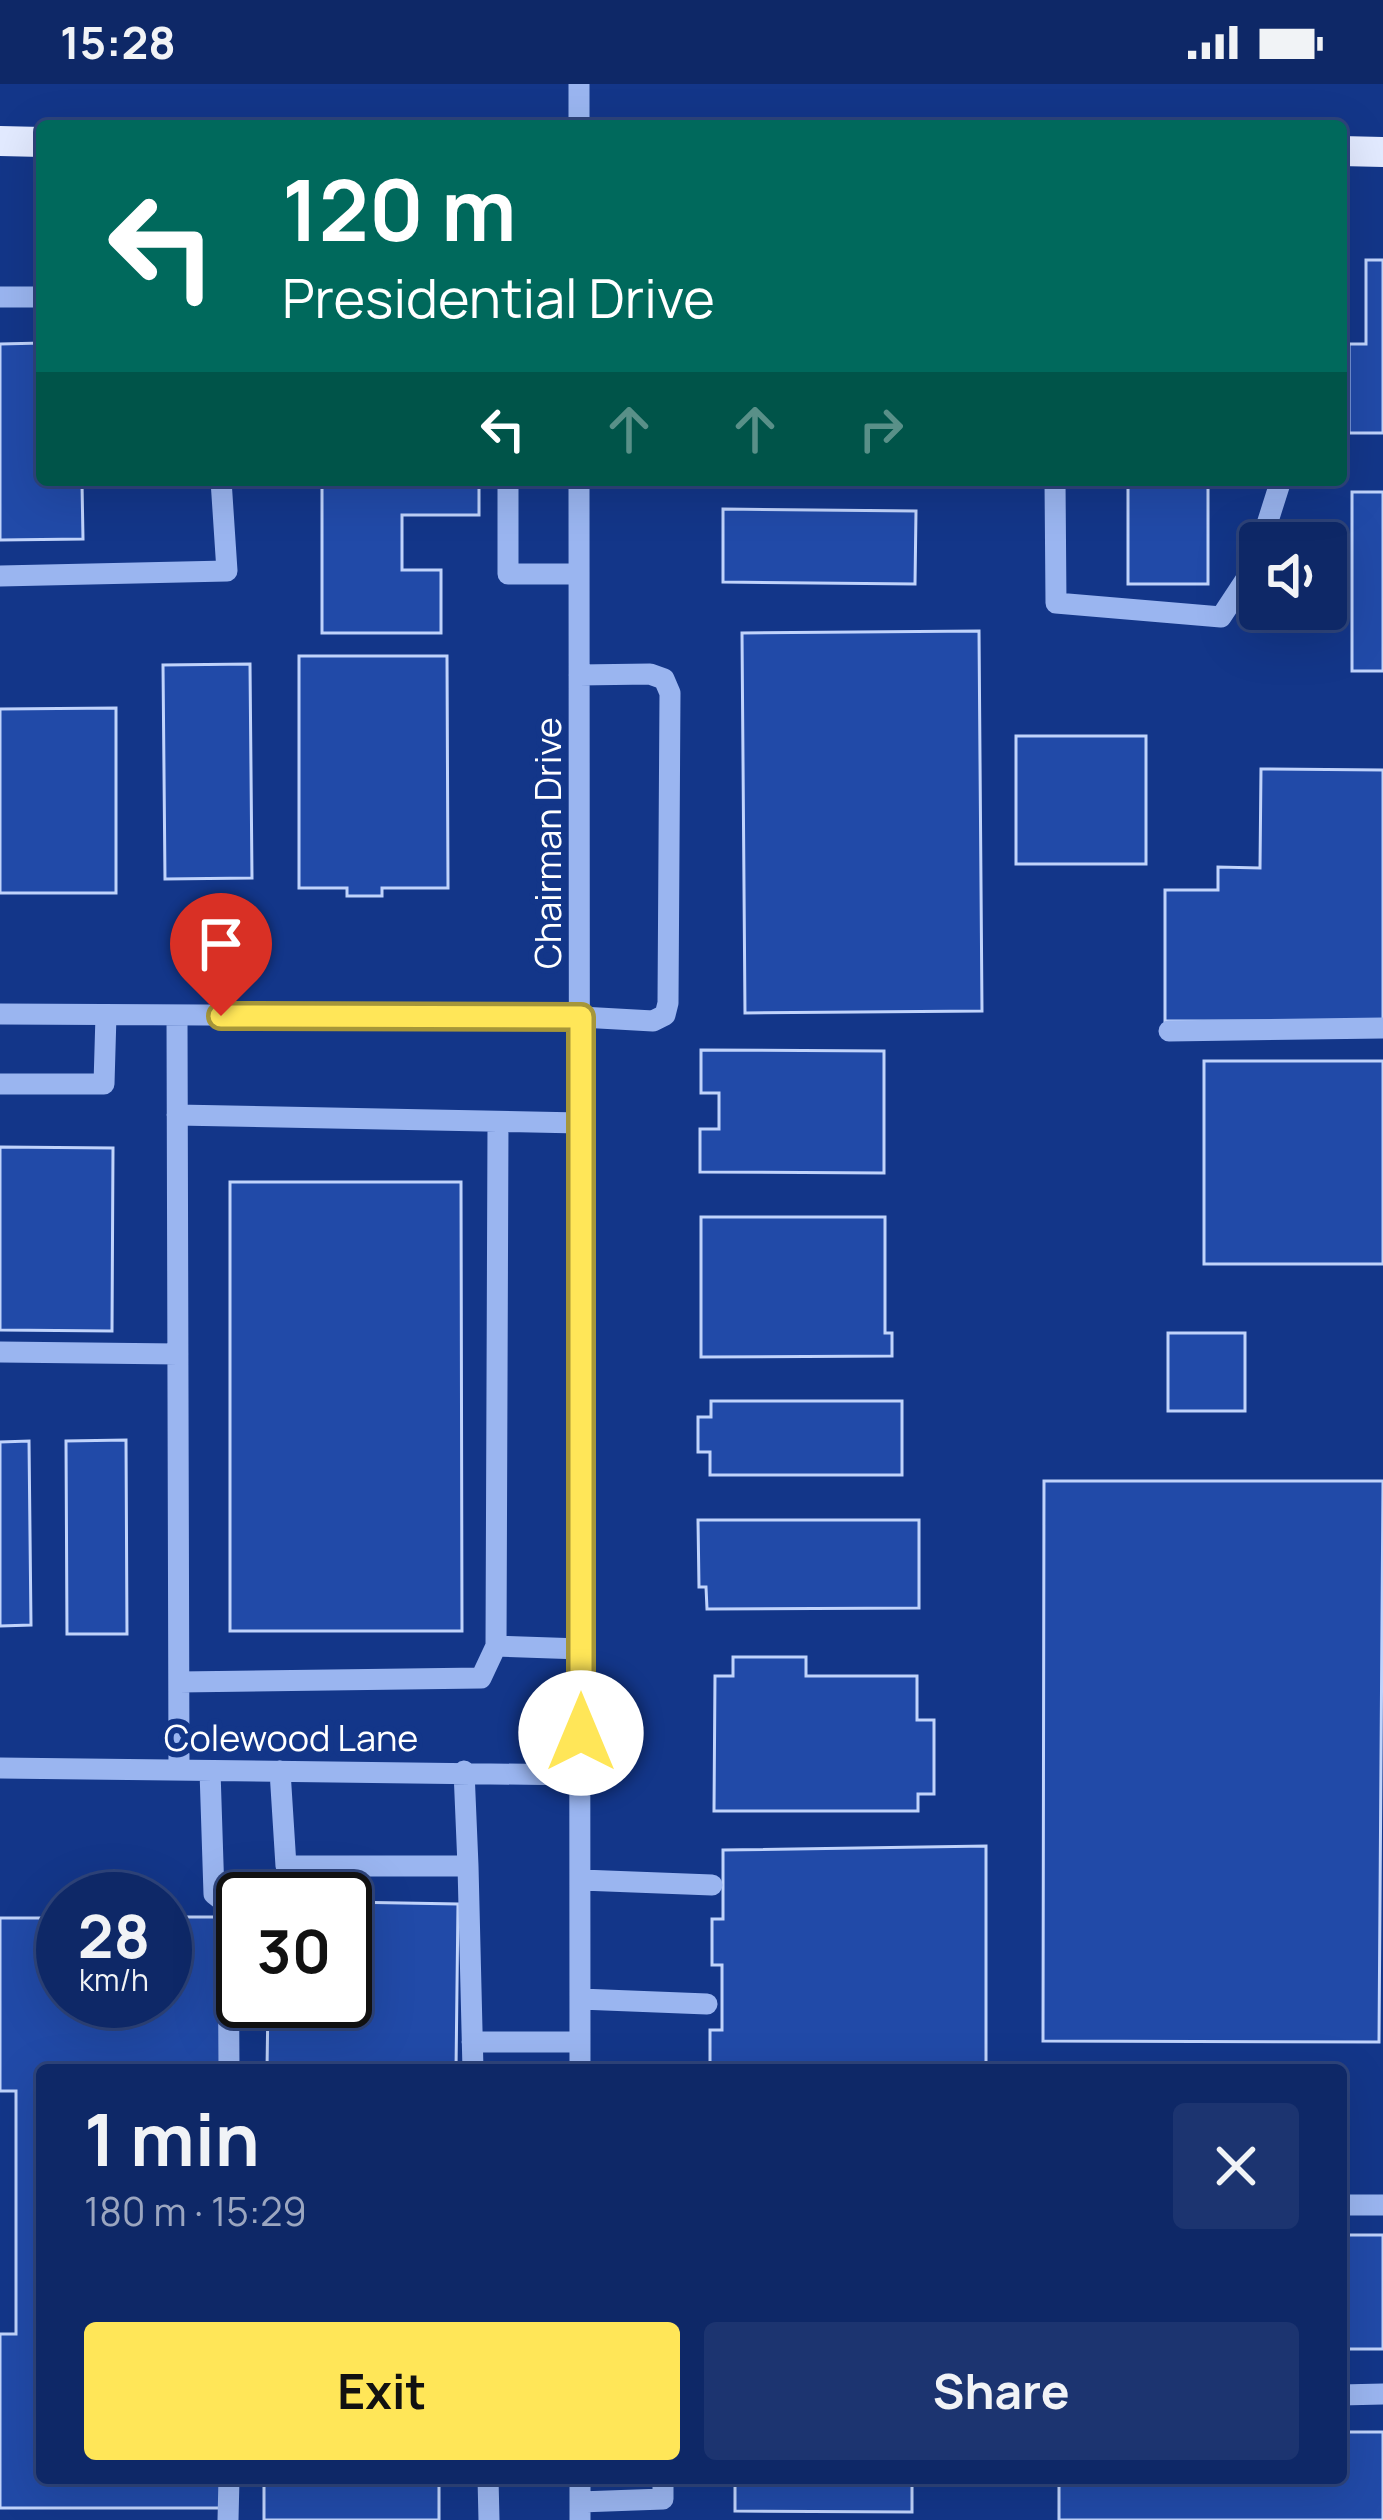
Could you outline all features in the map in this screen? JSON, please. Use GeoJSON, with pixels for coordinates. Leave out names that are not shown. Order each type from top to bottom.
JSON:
{"type":"FeatureCollection","features":[{"type":"Feature","properties":{"kind":"main road"},"geometry":{"type":"LineString","coordinates":[[0,141],[36,142]]}},
{"type":"Feature","properties":{"kind":"main road"},"geometry":{"type":"LineString","coordinates":[[1347,152],[1383,152]]}},
{"type":"Feature","properties":{"kind":"street"},"geometry":{"type":"LineString","coordinates":[[578,84],[579,120]]}},
{"type":"Feature","properties":{"kind":"street"},"geometry":{"type":"LineString","coordinates":[[0,297],[36,297]]}},
{"type":"Feature","properties":{"kind":"street"},"geometry":{"type":"LineString","coordinates":[[0,576],[227,571],[221,486]]}},
{"type":"Feature","properties":{"kind":"street"},"geometry":{"type":"LineString","coordinates":[[508,486],[508,574],[579,574]]}},
{"type":"Feature","properties":{"kind":"street","name":"Chairman Drive"},"geometry":{"type":"LineString","coordinates":[[579,486],[580,2064]]}},
{"type":"Feature","properties":{"kind":"street"},"geometry":{"type":"LineString","coordinates":[[1055,486],[1056,603],[1221,617],[1239,590]]}},
{"type":"Feature","properties":{"kind":"street"},"geometry":{"type":"LineString","coordinates":[[1267,522],[1279,486]]}},
{"type":"Feature","properties":{"kind":"street"},"geometry":{"type":"LineString","coordinates":[[0,1014],[652,1021],[665,1015],[670,693],[664,679],[650,674],[579,675]]}},
{"type":"Feature","properties":{"kind":"street"},"geometry":{"type":"LineString","coordinates":[[0,1084],[104,1084],[106,1015]]}},
{"type":"Feature","properties":{"kind":"street"},"geometry":{"type":"LineString","coordinates":[[176,1016],[179,1770]]}},
{"type":"Feature","properties":{"kind":"street"},"geometry":{"type":"LineString","coordinates":[[1169,1031],[1383,1028]]}},
{"type":"Feature","properties":{"kind":"street"},"geometry":{"type":"LineString","coordinates":[[177,1115],[580,1123]]}},
{"type":"Feature","properties":{"kind":"street"},"geometry":{"type":"LineString","coordinates":[[179,1682],[482,1678],[496,1646],[498,1123]]}},
{"type":"Feature","properties":{"kind":"street"},"geometry":{"type":"LineString","coordinates":[[0,1352],[178,1354]]}},
{"type":"Feature","properties":{"kind":"street"},"geometry":{"type":"LineString","coordinates":[[496,1646],[581,1649]]}},
{"type":"Feature","properties":{"kind":"street","name":"Colewood Lane"},"geometry":{"type":"LineString","coordinates":[[0,1768],[581,1774]]}},
{"type":"Feature","properties":{"kind":"street"},"geometry":{"type":"LineString","coordinates":[[210,1771],[214,1894],[229,1905],[229,2064]]}},
{"type":"Feature","properties":{"kind":"street"},"geometry":{"type":"LineString","coordinates":[[280,1771],[286,1866],[468,1866]]}},
{"type":"Feature","properties":{"kind":"street"},"geometry":{"type":"LineString","coordinates":[[464,1771],[472,2064]]}},
{"type":"Feature","properties":{"kind":"street"},"geometry":{"type":"LineString","coordinates":[[581,1880],[712,1885]]}},
{"type":"Feature","properties":{"kind":"street"},"geometry":{"type":"LineString","coordinates":[[580,1999],[707,2004]]}},
{"type":"Feature","properties":{"kind":"street"},"geometry":{"type":"LineString","coordinates":[[472,2042],[580,2042]]}},
{"type":"Feature","properties":{"kind":"street"},"geometry":{"type":"LineString","coordinates":[[1347,2205],[1383,2205]]}},
{"type":"Feature","properties":{"kind":"street"},"geometry":{"type":"LineString","coordinates":[[1347,2396],[1383,2395]]}},
{"type":"Feature","properties":{"kind":"street"},"geometry":{"type":"LineString","coordinates":[[228,2520],[229,2484]]}},
{"type":"Feature","properties":{"kind":"street"},"geometry":{"type":"LineString","coordinates":[[488,2484],[489,2520]]}},
{"type":"Feature","properties":{"kind":"street"},"geometry":{"type":"LineString","coordinates":[[580,2511],[663,2499],[663,2484]]}},
{"type":"Feature","properties":{"kind":"building"},"geometry":{"type":"Polygon","coordinates":[[[1366,260],[1383,260],[1383,433],[1349,433],[1349,344],[1366,344],[1366,260]]]}},
{"type":"Feature","properties":{"kind":"building"},"geometry":{"type":"Polygon","coordinates":[[[36,343],[36,486],[82,486],[83,539],[0,540],[0,344],[36,343]]]}},
{"type":"Feature","properties":{"kind":"building"},"geometry":{"type":"Polygon","coordinates":[[[322,486],[479,486],[479,515],[402,515],[402,570],[441,570],[441,633],[322,633],[322,486]]]}},
{"type":"Feature","properties":{"kind":"building"},"geometry":{"type":"Polygon","coordinates":[[[1128,486],[1208,486],[1208,584],[1128,584],[1128,486]]]}},
{"type":"Feature","properties":{"kind":"building"},"geometry":{"type":"Polygon","coordinates":[[[1352,492],[1383,492],[1383,671],[1352,671],[1352,492]]]}},
{"type":"Feature","properties":{"kind":"building"},"geometry":{"type":"Polygon","coordinates":[[[723,509],[916,511],[915,584],[723,582],[723,509]]]}},
{"type":"Feature","properties":{"kind":"building"},"geometry":{"type":"Polygon","coordinates":[[[979,631],[982,1011],[745,1013],[742,633],[979,631]]]}},
{"type":"Feature","properties":{"kind":"building"},"geometry":{"type":"Polygon","coordinates":[[[299,656],[447,656],[448,888],[382,888],[382,896],[347,896],[347,888],[299,888],[299,656]]]}},
{"type":"Feature","properties":{"kind":"building"},"geometry":{"type":"Polygon","coordinates":[[[250,664],[252,878],[165,879],[163,665],[250,664]]]}},
{"type":"Feature","properties":{"kind":"building"},"geometry":{"type":"Polygon","coordinates":[[[116,708],[116,893],[0,893],[0,709],[116,708]]]}},
{"type":"Feature","properties":{"kind":"building"},"geometry":{"type":"Polygon","coordinates":[[[1016,736],[1146,736],[1146,864],[1016,864],[1016,736]]]}},
{"type":"Feature","properties":{"kind":"building"},"geometry":{"type":"Polygon","coordinates":[[[1261,769],[1383,770],[1383,1021],[1165,1021],[1165,890],[1218,890],[1218,867],[1260,868],[1261,769]]]}},
{"type":"Feature","properties":{"kind":"building"},"geometry":{"type":"Polygon","coordinates":[[[701,1050],[884,1051],[884,1173],[700,1172],[700,1129],[719,1129],[719,1093],[701,1093],[701,1050]]]}},
{"type":"Feature","properties":{"kind":"building"},"geometry":{"type":"Polygon","coordinates":[[[1204,1061],[1383,1061],[1383,1264],[1204,1264],[1204,1061]]]}},
{"type":"Feature","properties":{"kind":"building"},"geometry":{"type":"Polygon","coordinates":[[[0,1147],[113,1148],[112,1331],[0,1330],[0,1147]]]}},
{"type":"Feature","properties":{"kind":"building"},"geometry":{"type":"Polygon","coordinates":[[[230,1182],[461,1182],[462,1631],[230,1631],[230,1182]]]}},
{"type":"Feature","properties":{"kind":"building"},"geometry":{"type":"Polygon","coordinates":[[[701,1217],[885,1217],[885,1333],[892,1333],[892,1356],[701,1357],[701,1217]]]}},
{"type":"Feature","properties":{"kind":"building"},"geometry":{"type":"Polygon","coordinates":[[[1168,1333],[1245,1333],[1245,1411],[1168,1411],[1168,1333]]]}},
{"type":"Feature","properties":{"kind":"building"},"geometry":{"type":"Polygon","coordinates":[[[711,1401],[902,1401],[902,1475],[710,1475],[710,1452],[698,1452],[698,1417],[711,1417],[711,1401]]]}},
{"type":"Feature","properties":{"kind":"building"},"geometry":{"type":"Polygon","coordinates":[[[126,1440],[127,1634],[67,1634],[66,1441],[126,1440]]]}},
{"type":"Feature","properties":{"kind":"building"},"geometry":{"type":"Polygon","coordinates":[[[29,1441],[31,1625],[0,1626],[0,1442],[29,1441]]]}},
{"type":"Feature","properties":{"kind":"building"},"geometry":{"type":"Polygon","coordinates":[[[1044,1481],[1383,1481],[1379,2042],[1043,2041],[1044,1481]]]}},
{"type":"Feature","properties":{"kind":"building"},"geometry":{"type":"Polygon","coordinates":[[[698,1520],[919,1520],[919,1608],[707,1609],[706,1587],[699,1587],[698,1520]]]}},
{"type":"Feature","properties":{"kind":"building"},"geometry":{"type":"Polygon","coordinates":[[[733,1657],[806,1657],[806,1676],[917,1676],[917,1720],[934,1720],[934,1794],[918,1794],[918,1811],[714,1811],[715,1676],[733,1676],[733,1657]]]}},
{"type":"Feature","properties":{"kind":"building"},"geometry":{"type":"Polygon","coordinates":[[[986,1846],[986,2064],[710,2064],[710,2030],[722,2030],[722,1965],[712,1965],[712,1919],[723,1919],[723,1850],[986,1846]]]}},
{"type":"Feature","properties":{"kind":"building"},"geometry":{"type":"Polygon","coordinates":[[[372,1902],[458,1904],[456,2064],[267,2064],[268,2028],[372,2028],[372,1902]]]}},
{"type":"Feature","properties":{"kind":"building"},"geometry":{"type":"Polygon","coordinates":[[[192,1917],[216,1917],[216,2028],[221,2028],[221,2064],[36,2064],[36,2484],[221,2484],[221,2508],[0,2508],[0,2334],[16,2334],[16,2091],[0,2091],[0,1918],[36,1918],[36,2028],[192,2028],[192,1917]]]}},
{"type":"Feature","properties":{"kind":"building"},"geometry":{"type":"Polygon","coordinates":[[[1347,2235],[1383,2235],[1383,2349],[1347,2349],[1347,2235]]]}},
{"type":"Feature","properties":{"kind":"building"},"geometry":{"type":"Polygon","coordinates":[[[1347,2432],[1383,2432],[1383,2520],[1059,2520],[1059,2484],[1347,2484],[1347,2432]]]}},
{"type":"Feature","properties":{"kind":"building"},"geometry":{"type":"Polygon","coordinates":[[[264,2484],[439,2484],[439,2520],[264,2520],[264,2484]]]}},
{"type":"Feature","properties":{"kind":"building"},"geometry":{"type":"Polygon","coordinates":[[[735,2484],[912,2484],[912,2512],[735,2511],[735,2484]]]}},
{"type":"Feature","properties":{"kind":"route"},"geometry":{"type":"LineString","coordinates":[[221,1016],[581,1017],[581,1733]]}}]}
